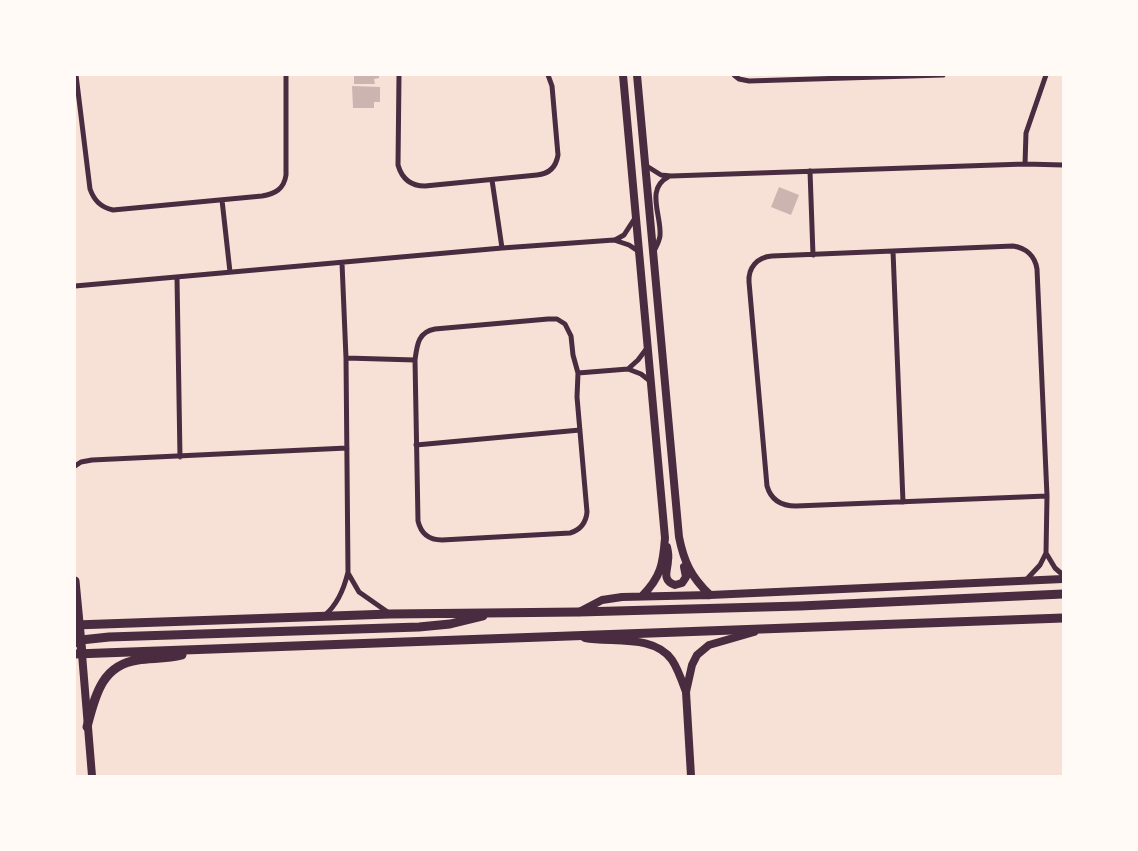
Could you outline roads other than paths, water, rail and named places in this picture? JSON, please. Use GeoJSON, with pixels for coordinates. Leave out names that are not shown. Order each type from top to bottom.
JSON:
{"type":"FeatureCollection","features":[{"type":"Feature","properties":{"kind":"main road"},"geometry":{"type":"LineString","coordinates":[[75,581],[78,654],[1063,618]]}},
{"type":"Feature","properties":{"kind":"main road"},"geometry":{"type":"LineString","coordinates":[[77,620],[322,618],[390,614],[579,612],[800,606],[1063,594]]}},
{"type":"Feature","properties":{"kind":"main road"},"geometry":{"type":"LineString","coordinates":[[77,639],[427,627],[465,621],[495,613]]}},
{"type":"Feature","properties":{"kind":"main road"},"geometry":{"type":"LineString","coordinates":[[88,727],[100,686],[116,668],[130,662],[174,657],[196,651]]}},
{"type":"Feature","properties":{"kind":"street"},"geometry":{"type":"LineString","coordinates":[[76,75],[90,188],[96,201],[104,207],[118,210],[268,195],[277,191],[284,184],[286,170],[286,75]]}},
{"type":"Feature","properties":{"kind":"street"},"geometry":{"type":"LineString","coordinates":[[399,75],[398,165],[405,179],[410,183],[420,186],[547,173],[555,165],[558,155],[552,86],[548,75]]}},
{"type":"Feature","properties":{"kind":"street"},"geometry":{"type":"LineString","coordinates":[[622,75],[664,538],[663,561],[659,574],[642,596]]}},
{"type":"Feature","properties":{"kind":"street"},"geometry":{"type":"LineString","coordinates":[[637,75],[679,552],[686,573],[684,580],[675,585],[668,582],[665,575],[668,554],[664,538]]}},
{"type":"Feature","properties":{"kind":"street"},"geometry":{"type":"LineString","coordinates":[[734,75],[739,79],[748,81],[943,75]]}},
{"type":"Feature","properties":{"kind":"street"},"geometry":{"type":"LineString","coordinates":[[1025,164],[1026,133],[1046,75]]}},
{"type":"Feature","properties":{"kind":"street"},"geometry":{"type":"LineString","coordinates":[[645,165],[661,175],[671,176],[1025,164],[1063,165]]}},
{"type":"Feature","properties":{"kind":"street"},"geometry":{"type":"LineString","coordinates":[[810,171],[813,254]]}},
{"type":"Feature","properties":{"kind":"street"},"geometry":{"type":"LineString","coordinates":[[653,252],[660,234],[656,189],[661,182],[671,176]]}},
{"type":"Feature","properties":{"kind":"street"},"geometry":{"type":"LineString","coordinates":[[492,180],[502,248]]}},
{"type":"Feature","properties":{"kind":"street"},"geometry":{"type":"LineString","coordinates":[[222,200],[230,272]]}},
{"type":"Feature","properties":{"kind":"street"},"geometry":{"type":"LineString","coordinates":[[614,240],[624,234],[635,218]]}},
{"type":"Feature","properties":{"kind":"street"},"geometry":{"type":"LineString","coordinates":[[75,286],[502,248],[614,240],[638,251]]}},
{"type":"Feature","properties":{"kind":"street"},"geometry":{"type":"LineString","coordinates":[[1025,580],[1036,571],[1046,553],[1047,496],[1037,269],[1034,260],[1023,249],[1013,246],[767,257],[754,264],[749,272],[750,302],[768,491],[779,503],[790,506],[1047,496]]}},
{"type":"Feature","properties":{"kind":"street"},"geometry":{"type":"LineString","coordinates":[[893,251],[903,502]]}},
{"type":"Feature","properties":{"kind":"street"},"geometry":{"type":"LineString","coordinates":[[322,618],[333,607],[341,594],[348,572],[346,358],[342,263]]}},
{"type":"Feature","properties":{"kind":"street"},"geometry":{"type":"LineString","coordinates":[[177,278],[180,457]]}},
{"type":"Feature","properties":{"kind":"street"},"geometry":{"type":"LineString","coordinates":[[552,319],[562,321],[570,332],[573,356],[578,373],[577,397],[587,512],[582,526],[570,533],[442,540],[431,538],[422,532],[418,521],[416,360],[418,340],[424,333],[431,330],[552,319]]}},
{"type":"Feature","properties":{"kind":"street"},"geometry":{"type":"LineString","coordinates":[[628,369],[647,348]]}},
{"type":"Feature","properties":{"kind":"street"},"geometry":{"type":"LineString","coordinates":[[346,358],[416,360]]}},
{"type":"Feature","properties":{"kind":"street"},"geometry":{"type":"LineString","coordinates":[[578,373],[628,369],[641,374],[650,381]]}},
{"type":"Feature","properties":{"kind":"street"},"geometry":{"type":"LineString","coordinates":[[416,445],[580,430]]}},
{"type":"Feature","properties":{"kind":"street"},"geometry":{"type":"LineString","coordinates":[[75,466],[92,460],[347,448]]}},
{"type":"Feature","properties":{"kind":"street"},"geometry":{"type":"LineString","coordinates":[[678,536],[685,561],[692,575],[710,594]]}},
{"type":"Feature","properties":{"kind":"street"},"geometry":{"type":"LineString","coordinates":[[1046,553],[1055,568],[1063,575]]}},
{"type":"Feature","properties":{"kind":"street"},"geometry":{"type":"LineString","coordinates":[[348,572],[359,592],[390,614]]}},
{"type":"Feature","properties":{"kind":"street"},"geometry":{"type":"LineString","coordinates":[[579,612],[602,600],[622,596],[1063,579]]}},
{"type":"Feature","properties":{"kind":"street"},"geometry":{"type":"LineString","coordinates":[[692,776],[686,692],[692,665],[702,650],[716,642],[764,629]]}},
{"type":"Feature","properties":{"kind":"street"},"geometry":{"type":"LineString","coordinates":[[574,636],[601,641],[640,642],[654,646],[665,652],[672,660],[686,692]]}},
{"type":"Feature","properties":{"kind":"street"},"geometry":{"type":"LineString","coordinates":[[78,654],[88,727],[92,776]]}}]}
